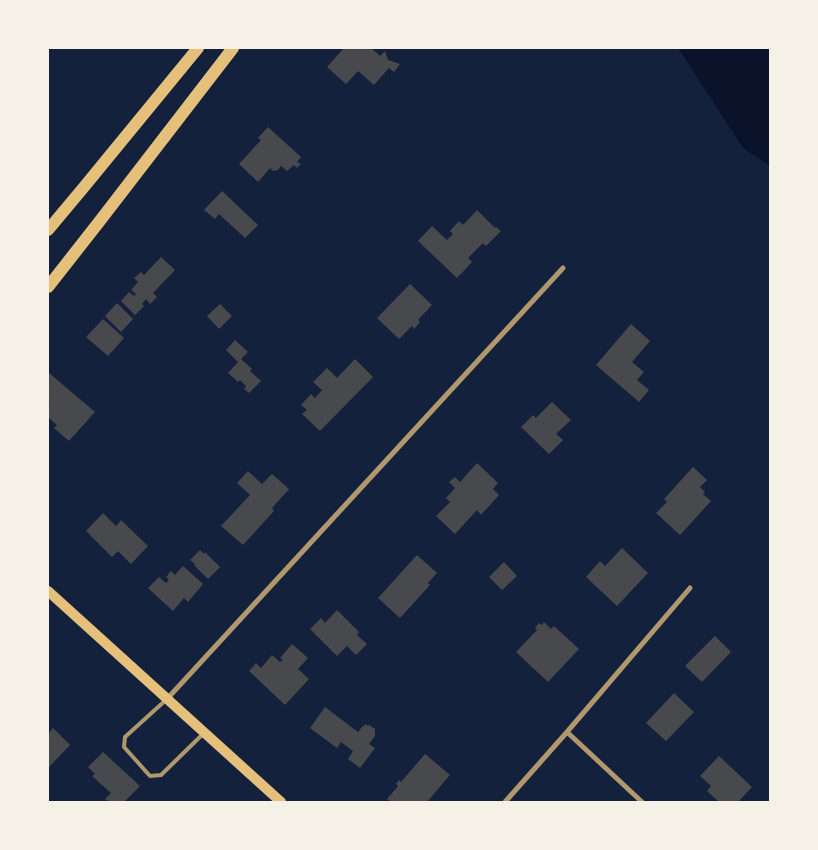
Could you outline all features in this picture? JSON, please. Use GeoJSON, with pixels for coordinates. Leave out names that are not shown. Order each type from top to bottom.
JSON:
{"type":"FeatureCollection","features":[{"type":"Feature","properties":{"kind":"main road"},"geometry":{"type":"LineString","coordinates":[[48,230],[198,48]]}},
{"type":"Feature","properties":{"kind":"main road"},"geometry":{"type":"LineString","coordinates":[[48,287],[233,48]]}},
{"type":"Feature","properties":{"kind":"main road"},"geometry":{"type":"LineString","coordinates":[[48,591],[281,802]]}},
{"type":"Feature","properties":{"kind":"street"},"geometry":{"type":"LineString","coordinates":[[167,699],[563,268]]}},
{"type":"Feature","properties":{"kind":"street"},"geometry":{"type":"LineString","coordinates":[[505,802],[690,588]]}},
{"type":"Feature","properties":{"kind":"street"},"geometry":{"type":"LineString","coordinates":[[567,732],[642,802]]}},
{"type":"Feature","properties":{"kind":"lane"},"geometry":{"type":"LineString","coordinates":[[167,699],[126,737],[124,747],[150,776],[160,774],[204,733]]}},
{"type":"Feature","properties":{"kind":"water"},"geometry":{"type":"Polygon","coordinates":[[[678,48],[770,48],[770,166],[743,148],[678,48]]]}},
{"type":"Feature","properties":{"kind":"building"},"geometry":{"type":"Polygon","coordinates":[[[344,48],[371,48],[380,56],[385,51],[388,60],[400,64],[394,72],[389,68],[374,85],[358,71],[346,84],[327,67],[344,48]]]}},
{"type":"Feature","properties":{"kind":"building"},"geometry":{"type":"Polygon","coordinates":[[[268,127],[301,157],[297,162],[301,164],[297,168],[294,165],[287,171],[281,166],[278,170],[273,171],[270,168],[258,182],[239,164],[261,140],[258,138],[268,127]]]}},
{"type":"Feature","properties":{"kind":"building"},"geometry":{"type":"Polygon","coordinates":[[[222,191],[258,225],[245,238],[219,214],[215,219],[204,210],[222,191]]]}},
{"type":"Feature","properties":{"kind":"building"},"geometry":{"type":"Polygon","coordinates":[[[477,210],[495,228],[501,231],[486,246],[483,243],[468,258],[472,262],[457,278],[418,241],[432,226],[447,240],[453,234],[450,231],[459,221],[463,225],[477,210]]]}},
{"type":"Feature","properties":{"kind":"building"},"geometry":{"type":"Polygon","coordinates":[[[161,257],[175,270],[153,293],[157,297],[150,304],[146,299],[142,304],[144,306],[135,315],[121,301],[129,292],[134,296],[136,294],[131,290],[138,282],[134,278],[141,272],[144,275],[161,257]]]}},
{"type":"Feature","properties":{"kind":"building"},"geometry":{"type":"Polygon","coordinates":[[[410,284],[432,305],[418,320],[420,322],[414,329],[412,326],[399,339],[377,318],[410,284]]]}},
{"type":"Feature","properties":{"kind":"building"},"geometry":{"type":"Polygon","coordinates":[[[117,303],[133,319],[121,332],[105,316],[117,303]]]}},
{"type":"Feature","properties":{"kind":"building"},"geometry":{"type":"Polygon","coordinates":[[[220,304],[232,316],[219,329],[207,316],[220,304]]]}},
{"type":"Feature","properties":{"kind":"building"},"geometry":{"type":"Polygon","coordinates":[[[103,319],[124,338],[108,356],[86,337],[103,319]]]}},
{"type":"Feature","properties":{"kind":"building"},"geometry":{"type":"Polygon","coordinates":[[[631,324],[650,341],[632,362],[644,372],[637,380],[649,390],[639,402],[596,365],[631,324]]]}},
{"type":"Feature","properties":{"kind":"building"},"geometry":{"type":"Polygon","coordinates":[[[235,340],[248,352],[241,359],[261,381],[249,393],[244,389],[246,386],[240,380],[238,382],[228,373],[238,362],[226,350],[235,340]]]}},
{"type":"Feature","properties":{"kind":"building"},"geometry":{"type":"Polygon","coordinates":[[[355,359],[373,377],[320,431],[302,414],[307,410],[301,405],[311,394],[315,398],[322,390],[313,382],[327,368],[337,378],[355,359]]]}},
{"type":"Feature","properties":{"kind":"building"},"geometry":{"type":"Polygon","coordinates":[[[48,372],[95,412],[69,441],[54,428],[57,425],[48,417],[48,405],[50,403],[48,401],[48,372]]]}},
{"type":"Feature","properties":{"kind":"building"},"geometry":{"type":"Polygon","coordinates":[[[552,402],[571,420],[556,434],[563,440],[549,454],[521,427],[533,415],[536,418],[552,402]]]}},
{"type":"Feature","properties":{"kind":"building"},"geometry":{"type":"Polygon","coordinates":[[[477,463],[498,483],[493,489],[499,495],[481,515],[477,510],[455,534],[436,516],[450,502],[446,498],[455,488],[449,482],[455,477],[460,482],[477,463]]]}},
{"type":"Feature","properties":{"kind":"building"},"geometry":{"type":"Polygon","coordinates":[[[693,467],[707,480],[700,487],[705,492],[703,494],[711,501],[680,535],[656,513],[667,502],[664,499],[693,467]]]}},
{"type":"Feature","properties":{"kind":"building"},"geometry":{"type":"Polygon","coordinates":[[[248,471],[262,484],[272,474],[289,489],[272,508],[274,511],[243,545],[221,526],[250,495],[237,483],[248,471]]]}},
{"type":"Feature","properties":{"kind":"building"},"geometry":{"type":"Polygon","coordinates":[[[103,513],[116,526],[121,520],[148,546],[131,564],[118,551],[112,557],[86,531],[103,513]]]}},
{"type":"Feature","properties":{"kind":"building"},"geometry":{"type":"Polygon","coordinates":[[[622,548],[648,573],[617,606],[586,577],[600,561],[605,566],[622,548]]]}},
{"type":"Feature","properties":{"kind":"building"},"geometry":{"type":"Polygon","coordinates":[[[200,550],[204,554],[205,552],[220,567],[208,579],[190,560],[200,550]]]}},
{"type":"Feature","properties":{"kind":"building"},"geometry":{"type":"Polygon","coordinates":[[[417,555],[437,573],[428,583],[430,585],[400,618],[378,598],[417,555]]]}},
{"type":"Feature","properties":{"kind":"building"},"geometry":{"type":"Polygon","coordinates":[[[504,562],[517,576],[502,590],[489,577],[504,562]]]}},
{"type":"Feature","properties":{"kind":"building"},"geometry":{"type":"Polygon","coordinates":[[[183,566],[203,584],[188,602],[184,598],[173,611],[148,588],[159,577],[166,583],[169,580],[166,577],[171,571],[175,575],[183,566]]]}},
{"type":"Feature","properties":{"kind":"building"},"geometry":{"type":"Polygon","coordinates":[[[337,610],[359,632],[357,635],[367,644],[356,655],[347,646],[337,656],[310,629],[321,618],[325,623],[337,610]]]}},
{"type":"Feature","properties":{"kind":"building"},"geometry":{"type":"Polygon","coordinates":[[[544,622],[551,629],[554,626],[579,649],[548,682],[516,652],[537,630],[535,628],[539,623],[542,625],[544,622]]]}},
{"type":"Feature","properties":{"kind":"building"},"geometry":{"type":"Polygon","coordinates":[[[715,636],[731,652],[702,682],[685,666],[715,636]]]}},
{"type":"Feature","properties":{"kind":"building"},"geometry":{"type":"Polygon","coordinates":[[[292,644],[308,658],[298,669],[309,679],[285,705],[249,671],[256,663],[261,668],[272,655],[280,662],[283,660],[280,658],[292,644]]]}},
{"type":"Feature","properties":{"kind":"building"},"geometry":{"type":"Polygon","coordinates":[[[674,693],[694,712],[666,741],[646,723],[674,693]]]}},
{"type":"Feature","properties":{"kind":"building"},"geometry":{"type":"Polygon","coordinates":[[[325,707],[358,732],[366,724],[375,729],[375,736],[369,744],[375,748],[360,768],[348,759],[353,751],[341,742],[337,748],[310,728],[325,707]]]}},
{"type":"Feature","properties":{"kind":"building"},"geometry":{"type":"Polygon","coordinates":[[[53,728],[70,745],[48,768],[48,734],[53,728]]]}},
{"type":"Feature","properties":{"kind":"building"},"geometry":{"type":"Polygon","coordinates":[[[103,752],[140,786],[124,802],[110,802],[105,799],[111,793],[92,776],[95,774],[88,767],[103,752]]]}},
{"type":"Feature","properties":{"kind":"building"},"geometry":{"type":"Polygon","coordinates":[[[425,754],[450,775],[427,802],[391,802],[387,799],[398,786],[396,784],[399,780],[401,782],[425,754]]]}},
{"type":"Feature","properties":{"kind":"building"},"geometry":{"type":"Polygon","coordinates":[[[719,756],[752,787],[738,802],[719,802],[707,791],[711,786],[700,776],[719,756]]]}}]}
